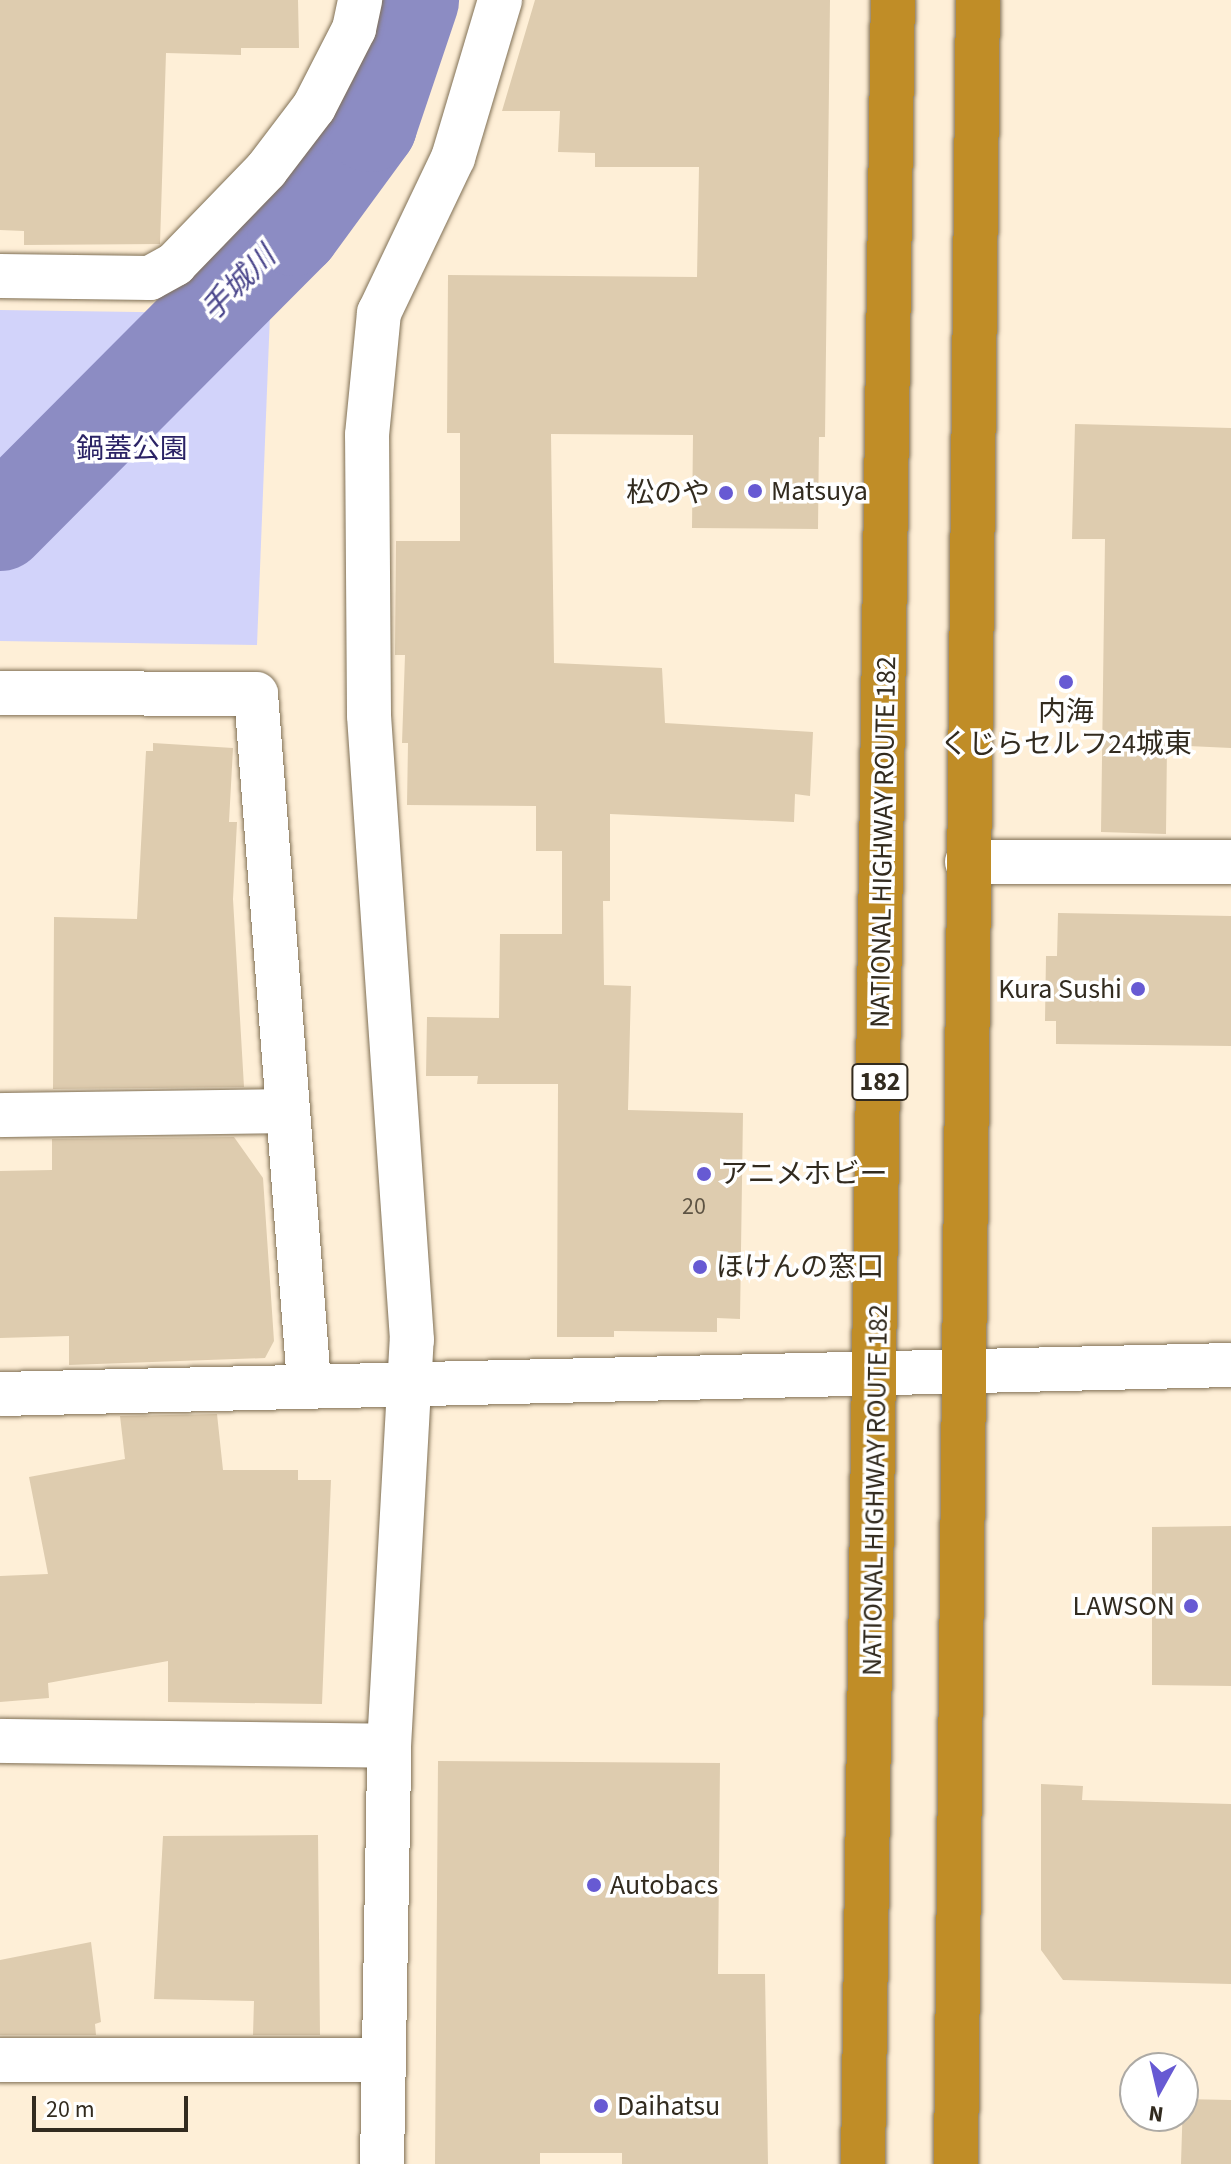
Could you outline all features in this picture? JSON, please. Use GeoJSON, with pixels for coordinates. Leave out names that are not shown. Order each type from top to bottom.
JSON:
{"type":"FeatureCollection","features":[{"type":"Feature","properties":{"kind":"highway","name":"NATIONAL HIGHWAY ROUTE 182"},"geometry":{"type":"LineString","coordinates":[[863,2164],[877,1374],[893,0]]}},
{"type":"Feature","properties":{"kind":"highway"},"geometry":{"type":"LineString","coordinates":[[956,2164],[978,0]]}},
{"type":"Feature","properties":{"kind":"street"},"geometry":{"type":"LineString","coordinates":[[0,276],[150,278],[175,264],[266,170],[314,107],[354,29],[360,0]]}},
{"type":"Feature","properties":{"kind":"street"},"geometry":{"type":"LineString","coordinates":[[382,2164],[389,1746],[412,1340],[369,715],[367,435],[379,313],[453,158],[500,0]]}},
{"type":"Feature","properties":{"kind":"street"},"geometry":{"type":"LineString","coordinates":[[0,693],[256,694],[309,1383]]}},
{"type":"Feature","properties":{"kind":"street"},"geometry":{"type":"LineString","coordinates":[[967,862],[1231,862]]}},
{"type":"Feature","properties":{"kind":"street"},"geometry":{"type":"LineString","coordinates":[[0,1115],[288,1111]]}},
{"type":"Feature","properties":{"kind":"street"},"geometry":{"type":"LineString","coordinates":[[0,1394],[309,1383],[965,1373],[1231,1365]]}},
{"type":"Feature","properties":{"kind":"street"},"geometry":{"type":"LineString","coordinates":[[0,1741],[389,1746]]}},
{"type":"Feature","properties":{"kind":"street"},"geometry":{"type":"LineString","coordinates":[[0,2060],[383,2060]]}},
{"type":"Feature","properties":{"kind":"green space","name":"鍋蓋公園"},"geometry":{"type":"Polygon","coordinates":[[[0,310],[270,314],[257,645],[0,641],[0,310]]]}},
{"type":"Feature","properties":{"kind":"building"},"geometry":{"type":"Polygon","coordinates":[[[0,0],[298,0],[299,48],[241,48],[241,55],[166,53],[160,244],[24,245],[24,231],[0,230],[0,0]]]}},
{"type":"Feature","properties":{"kind":"building"},"geometry":{"type":"Polygon","coordinates":[[[535,0],[830,0],[825,437],[819,437],[818,529],[692,528],[693,435],[551,434],[554,663],[662,668],[665,723],[813,732],[810,796],[795,794],[794,822],[610,814],[610,901],[603,901],[604,985],[631,986],[628,1110],[743,1113],[740,1319],[717,1318],[717,1332],[614,1331],[614,1337],[557,1337],[558,1084],[477,1084],[478,1076],[426,1076],[427,1017],[499,1018],[500,934],[562,934],[562,851],[536,851],[536,806],[407,805],[408,743],[402,743],[405,655],[395,655],[396,541],[460,541],[460,433],[447,433],[448,275],[697,277],[699,167],[595,167],[595,153],[558,152],[560,111],[502,111],[535,0]]]}},
{"type":"Feature","properties":{"kind":"building"},"geometry":{"type":"Polygon","coordinates":[[[1075,424],[1231,428],[1231,748],[1167,745],[1166,834],[1101,832],[1105,539],[1072,539],[1075,424]]]}},
{"type":"Feature","properties":{"kind":"building"},"geometry":{"type":"Polygon","coordinates":[[[153,743],[233,748],[229,822],[237,822],[233,899],[244,1087],[53,1089],[54,917],[137,919],[146,751],[153,751],[153,743]]]}},
{"type":"Feature","properties":{"kind":"building","name":"Kura Sushi"},"geometry":{"type":"Polygon","coordinates":[[[1058,913],[1231,916],[1231,1046],[1056,1044],[1056,1021],[1045,1021],[1046,956],[1057,956],[1058,913]]]}},
{"type":"Feature","properties":{"kind":"building"},"geometry":{"type":"Polygon","coordinates":[[[234,1137],[263,1178],[274,1341],[265,1358],[69,1365],[69,1336],[0,1338],[0,1171],[52,1170],[52,1139],[234,1137]]]}},
{"type":"Feature","properties":{"kind":"building"},"geometry":{"type":"Polygon","coordinates":[[[217,1414],[223,1470],[298,1470],[298,1480],[331,1480],[322,1704],[168,1702],[168,1661],[48,1683],[49,1698],[0,1702],[0,1576],[48,1574],[29,1477],[125,1459],[120,1416],[217,1414]]]}},
{"type":"Feature","properties":{"kind":"building","name":"LAWSON"},"geometry":{"type":"Polygon","coordinates":[[[1231,1526],[1231,1686],[1152,1685],[1152,1527],[1231,1526]]]}},
{"type":"Feature","properties":{"kind":"building"},"geometry":{"type":"Polygon","coordinates":[[[438,1761],[720,1763],[718,1974],[765,1974],[768,2164],[622,2164],[622,2153],[540,2153],[540,2164],[435,2164],[438,1761]]]}},
{"type":"Feature","properties":{"kind":"building"},"geometry":{"type":"Polygon","coordinates":[[[1041,1784],[1083,1786],[1082,1800],[1231,1804],[1231,1984],[1063,1980],[1041,1950],[1041,1784]]]}},
{"type":"Feature","properties":{"kind":"building"},"geometry":{"type":"Polygon","coordinates":[[[318,1835],[320,2035],[253,2035],[254,2001],[154,1999],[163,1836],[318,1835]]]}},
{"type":"Feature","properties":{"kind":"building"},"geometry":{"type":"Polygon","coordinates":[[[91,1942],[101,2022],[95,2024],[96,2035],[0,2035],[0,1960],[91,1942]]]}},
{"type":"Feature","properties":{"kind":"building"},"geometry":{"type":"Polygon","coordinates":[[[1199,2099],[1231,2100],[1231,2164],[1181,2164],[1182,2132],[1199,2132],[1199,2099]]]}},
{"type":"Feature","properties":{"kind":"waterway","name":"手城川"},"geometry":{"type":"LineString","coordinates":[[0,524],[294,229],[370,125],[412,0]]}},
{"type":"Feature","properties":{"kind":"place","name":"Matsuya"},"geometry":{"type":"Point","coordinates":[755,491]}},
{"type":"Feature","properties":{"kind":"place","name":"松のや"},"geometry":{"type":"Point","coordinates":[726,493]}},
{"type":"Feature","properties":{"kind":"place","name":"内海 くじらセルフ24城東"},"geometry":{"type":"Point","coordinates":[1066,682]}},
{"type":"Feature","properties":{"kind":"place","name":"Kura Sushi"},"geometry":{"type":"Point","coordinates":[1138,989]}},
{"type":"Feature","properties":{"kind":"place","name":"アニメホビー"},"geometry":{"type":"Point","coordinates":[704,1174]}},
{"type":"Feature","properties":{"kind":"place","name":"ほけんの窓口"},"geometry":{"type":"Point","coordinates":[700,1267]}},
{"type":"Feature","properties":{"kind":"place","name":"LAWSON"},"geometry":{"type":"Point","coordinates":[1191,1606]}},
{"type":"Feature","properties":{"kind":"place","name":"Autobacs"},"geometry":{"type":"Point","coordinates":[594,1885]}},
{"type":"Feature","properties":{"kind":"place","name":"Daihatsu"},"geometry":{"type":"Point","coordinates":[601,2106]}}]}
